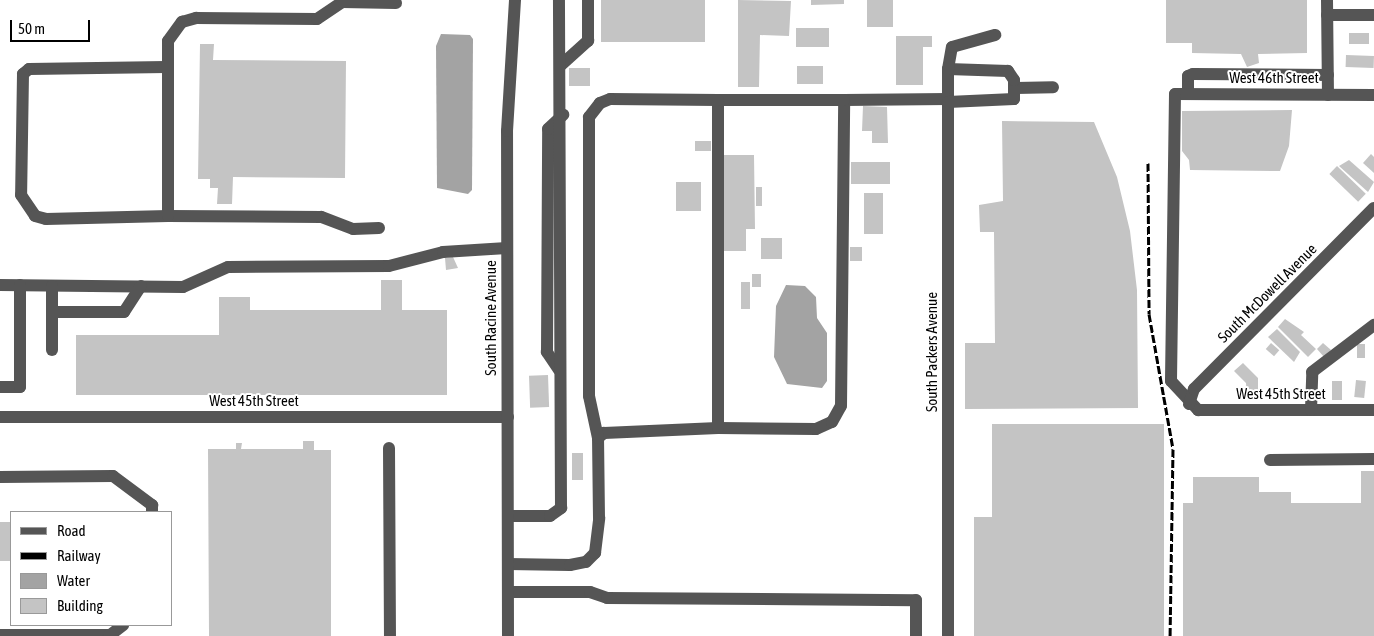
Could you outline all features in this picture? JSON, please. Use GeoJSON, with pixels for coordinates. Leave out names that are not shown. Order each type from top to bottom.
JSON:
{"type":"FeatureCollection","features":[{"type":"Feature","properties":{"kind":"street","name":"South Racine Avenue"},"geometry":{"type":"LineString","coordinates":[[508,636],[507,131],[516,0]]}},
{"type":"Feature","properties":{"kind":"street"},"geometry":{"type":"LineString","coordinates":[[508,516],[550,516],[561,508],[555,501],[556,454],[562,448],[559,370],[546,352],[548,129],[563,115],[559,0]]}},
{"type":"Feature","properties":{"kind":"street"},"geometry":{"type":"LineString","coordinates":[[560,66],[588,41],[588,0]]}},
{"type":"Feature","properties":{"kind":"street"},"geometry":{"type":"LineString","coordinates":[[1327,0],[1328,95]]}},
{"type":"Feature","properties":{"kind":"street"},"geometry":{"type":"LineString","coordinates":[[168,216],[166,67],[172,31],[196,18],[317,20],[342,2],[396,3]]}},
{"type":"Feature","properties":{"kind":"street"},"geometry":{"type":"LineString","coordinates":[[1327,15],[1374,15]]}},
{"type":"Feature","properties":{"kind":"street","name":"South Packers Avenue"},"geometry":{"type":"LineString","coordinates":[[948,636],[948,69],[952,47],[995,35]]}},
{"type":"Feature","properties":{"kind":"street"},"geometry":{"type":"LineString","coordinates":[[166,67],[36,69],[23,74],[21,195],[35,216],[46,219],[168,216],[321,217],[353,229],[379,228]]}},
{"type":"Feature","properties":{"kind":"street"},"geometry":{"type":"LineString","coordinates":[[508,564],[570,565],[586,562],[595,552],[600,518],[598,438],[589,396],[589,117],[600,103],[610,99],[1010,100],[1014,88],[1012,74],[1005,70],[948,69]]}},
{"type":"Feature","properties":{"kind":"street"},"geometry":{"type":"LineString","coordinates":[[1190,404],[1171,381],[1181,94],[1188,76],[1193,74],[1328,74]]}},
{"type":"Feature","properties":{"kind":"street"},"geometry":{"type":"LineString","coordinates":[[1247,75],[1248,94]]}},
{"type":"Feature","properties":{"kind":"street"},"geometry":{"type":"LineString","coordinates":[[1014,88],[1054,87]]}},
{"type":"Feature","properties":{"kind":"street","name":"West 46th Street"},"geometry":{"type":"LineString","coordinates":[[1181,94],[1374,95]]}},
{"type":"Feature","properties":{"kind":"street"},"geometry":{"type":"LineString","coordinates":[[718,100],[718,428]]}},
{"type":"Feature","properties":{"kind":"street"},"geometry":{"type":"LineString","coordinates":[[598,438],[614,431],[816,428],[832,422],[841,406],[844,100]]}},
{"type":"Feature","properties":{"kind":"street","name":"South McDowell Avenue"},"geometry":{"type":"LineString","coordinates":[[1190,404],[1193,390],[1374,208]]}},
{"type":"Feature","properties":{"kind":"street"},"geometry":{"type":"LineString","coordinates":[[0,285],[183,287],[228,267],[389,266],[442,252],[507,248]]}},
{"type":"Feature","properties":{"kind":"street"},"geometry":{"type":"LineString","coordinates":[[0,387],[20,387],[20,285]]}},
{"type":"Feature","properties":{"kind":"street"},"geometry":{"type":"LineString","coordinates":[[52,286],[52,350]]}},
{"type":"Feature","properties":{"kind":"street"},"geometry":{"type":"LineString","coordinates":[[52,312],[124,312],[141,286]]}},
{"type":"Feature","properties":{"kind":"street"},"geometry":{"type":"LineString","coordinates":[[1311,410],[1312,372],[1374,325]]}},
{"type":"Feature","properties":{"kind":"street","name":"West 45th Street"},"geometry":{"type":"LineString","coordinates":[[1190,404],[1204,410],[1374,410]]}},
{"type":"Feature","properties":{"kind":"street","name":"West 45th Street"},"geometry":{"type":"LineString","coordinates":[[0,417],[508,417]]}},
{"type":"Feature","properties":{"kind":"street"},"geometry":{"type":"LineString","coordinates":[[389,448],[390,636]]}},
{"type":"Feature","properties":{"kind":"street"},"geometry":{"type":"LineString","coordinates":[[1270,460],[1374,459]]}},
{"type":"Feature","properties":{"kind":"street"},"geometry":{"type":"LineString","coordinates":[[0,478],[113,476],[152,505],[152,511]]}},
{"type":"Feature","properties":{"kind":"street"},"geometry":{"type":"LineString","coordinates":[[508,592],[590,592],[607,598],[916,600],[916,636]]}},
{"type":"Feature","properties":{"kind":"street"},"geometry":{"type":"LineString","coordinates":[[0,635],[109,636],[122,626]]}},
{"type":"Feature","properties":{"kind":"water"},"geometry":{"type":"Polygon","coordinates":[[[441,34],[470,35],[473,39],[472,190],[468,194],[437,188],[436,46],[441,34]]]}},
{"type":"Feature","properties":{"kind":"water"},"geometry":{"type":"Polygon","coordinates":[[[786,285],[805,286],[816,297],[817,318],[827,333],[827,381],[822,388],[787,384],[774,357],[776,306],[786,285]]]}},
{"type":"Feature","properties":{"kind":"building"},"geometry":{"type":"Polygon","coordinates":[[[601,0],[705,0],[705,42],[601,42],[601,0]]]}},
{"type":"Feature","properties":{"kind":"building"},"geometry":{"type":"Polygon","coordinates":[[[738,0],[791,1],[789,36],[760,35],[759,87],[738,87],[738,0]]]}},
{"type":"Feature","properties":{"kind":"building"},"geometry":{"type":"Polygon","coordinates":[[[811,0],[844,0],[844,4],[811,5],[811,0]]]}},
{"type":"Feature","properties":{"kind":"building"},"geometry":{"type":"Polygon","coordinates":[[[867,0],[893,0],[893,27],[867,27],[867,0]]]}},
{"type":"Feature","properties":{"kind":"building"},"geometry":{"type":"Polygon","coordinates":[[[1166,0],[1307,0],[1307,53],[1258,54],[1259,63],[1247,67],[1241,54],[1192,53],[1192,43],[1166,43],[1166,0]]]}},
{"type":"Feature","properties":{"kind":"building"},"geometry":{"type":"Polygon","coordinates":[[[796,28],[829,28],[829,47],[796,47],[796,28]]]}},
{"type":"Feature","properties":{"kind":"building"},"geometry":{"type":"Polygon","coordinates":[[[1349,33],[1369,33],[1369,44],[1349,44],[1349,33]]]}},
{"type":"Feature","properties":{"kind":"building"},"geometry":{"type":"Polygon","coordinates":[[[896,36],[932,36],[932,47],[923,47],[923,85],[896,85],[896,36]]]}},
{"type":"Feature","properties":{"kind":"building"},"geometry":{"type":"Polygon","coordinates":[[[200,44],[214,44],[213,60],[346,61],[345,178],[233,177],[232,204],[217,204],[218,188],[210,188],[210,179],[198,179],[200,44]]]}},
{"type":"Feature","properties":{"kind":"building"},"geometry":{"type":"Polygon","coordinates":[[[1346,55],[1374,56],[1374,68],[1346,67],[1346,55]]]}},
{"type":"Feature","properties":{"kind":"building"},"geometry":{"type":"Polygon","coordinates":[[[797,66],[823,66],[823,84],[797,84],[797,66]]]}},
{"type":"Feature","properties":{"kind":"building"},"geometry":{"type":"Polygon","coordinates":[[[569,68],[590,68],[590,86],[569,86],[569,68]]]}},
{"type":"Feature","properties":{"kind":"building"},"geometry":{"type":"Polygon","coordinates":[[[863,106],[887,107],[888,143],[872,143],[872,131],[862,131],[863,106]]]}},
{"type":"Feature","properties":{"kind":"building"},"geometry":{"type":"Polygon","coordinates":[[[1292,110],[1289,146],[1280,171],[1190,170],[1189,160],[1182,151],[1182,111],[1292,110]]]}},
{"type":"Feature","properties":{"kind":"building"},"geometry":{"type":"Polygon","coordinates":[[[1002,121],[1094,122],[1117,177],[1130,231],[1137,290],[1138,408],[965,409],[965,343],[995,343],[994,232],[980,232],[979,205],[1003,201],[1002,121]]]}},
{"type":"Feature","properties":{"kind":"building"},"geometry":{"type":"Polygon","coordinates":[[[695,141],[711,141],[711,151],[695,151],[695,141]]]}},
{"type":"Feature","properties":{"kind":"building"},"geometry":{"type":"Polygon","coordinates":[[[1371,154],[1374,157],[1374,173],[1363,163],[1371,154]]]}},
{"type":"Feature","properties":{"kind":"building"},"geometry":{"type":"Polygon","coordinates":[[[724,155],[754,155],[755,229],[746,229],[746,251],[724,251],[724,155]]]}},
{"type":"Feature","properties":{"kind":"building"},"geometry":{"type":"Polygon","coordinates":[[[1349,160],[1374,182],[1368,192],[1339,166],[1349,160]]]}},
{"type":"Feature","properties":{"kind":"building"},"geometry":{"type":"Polygon","coordinates":[[[851,162],[890,162],[890,184],[851,184],[851,162]]]}},
{"type":"Feature","properties":{"kind":"building"},"geometry":{"type":"Polygon","coordinates":[[[1337,166],[1366,194],[1358,202],[1329,174],[1337,166]]]}},
{"type":"Feature","properties":{"kind":"building"},"geometry":{"type":"Polygon","coordinates":[[[676,182],[701,182],[701,211],[676,211],[676,182]]]}},
{"type":"Feature","properties":{"kind":"building"},"geometry":{"type":"Polygon","coordinates":[[[756,187],[762,187],[762,206],[756,206],[756,187]]]}},
{"type":"Feature","properties":{"kind":"building"},"geometry":{"type":"Polygon","coordinates":[[[864,193],[883,193],[883,234],[864,234],[864,193]]]}},
{"type":"Feature","properties":{"kind":"building"},"geometry":{"type":"Polygon","coordinates":[[[761,238],[782,238],[782,259],[761,259],[761,238]]]}},
{"type":"Feature","properties":{"kind":"building"},"geometry":{"type":"Polygon","coordinates":[[[850,247],[862,247],[862,261],[850,261],[850,247]]]}},
{"type":"Feature","properties":{"kind":"building"},"geometry":{"type":"Polygon","coordinates":[[[453,257],[458,268],[446,270],[445,258],[453,257]]]}},
{"type":"Feature","properties":{"kind":"building"},"geometry":{"type":"Polygon","coordinates":[[[752,274],[761,274],[761,287],[752,287],[752,274]]]}},
{"type":"Feature","properties":{"kind":"building"},"geometry":{"type":"Polygon","coordinates":[[[381,280],[402,280],[402,310],[447,310],[447,395],[76,395],[76,335],[219,335],[219,297],[250,297],[250,310],[381,310],[381,280]]]}},
{"type":"Feature","properties":{"kind":"building"},"geometry":{"type":"Polygon","coordinates":[[[741,282],[750,282],[750,309],[741,309],[741,282]]]}},
{"type":"Feature","properties":{"kind":"building"},"geometry":{"type":"Polygon","coordinates":[[[1285,319],[1304,332],[1301,335],[1316,349],[1308,357],[1278,327],[1285,319]]]}},
{"type":"Feature","properties":{"kind":"building"},"geometry":{"type":"Polygon","coordinates":[[[1277,329],[1300,352],[1294,362],[1268,337],[1277,329]]]}},
{"type":"Feature","properties":{"kind":"building"},"geometry":{"type":"Polygon","coordinates":[[[1271,343],[1279,350],[1274,356],[1266,349],[1271,343]]]}},
{"type":"Feature","properties":{"kind":"building"},"geometry":{"type":"Polygon","coordinates":[[[1323,343],[1331,350],[1324,357],[1317,349],[1323,343]]]}},
{"type":"Feature","properties":{"kind":"building"},"geometry":{"type":"Polygon","coordinates":[[[1357,344],[1365,344],[1365,358],[1357,358],[1357,344]]]}},
{"type":"Feature","properties":{"kind":"building"},"geometry":{"type":"Polygon","coordinates":[[[1243,363],[1258,378],[1258,400],[1247,400],[1246,383],[1234,371],[1243,363]]]}},
{"type":"Feature","properties":{"kind":"building"},"geometry":{"type":"Polygon","coordinates":[[[548,375],[549,407],[530,408],[529,376],[548,375]]]}},
{"type":"Feature","properties":{"kind":"building"},"geometry":{"type":"Polygon","coordinates":[[[1356,380],[1366,381],[1364,398],[1354,397],[1356,380]]]}},
{"type":"Feature","properties":{"kind":"building"},"geometry":{"type":"Polygon","coordinates":[[[1332,381],[1342,381],[1342,400],[1332,400],[1332,381]]]}},
{"type":"Feature","properties":{"kind":"building"},"geometry":{"type":"Polygon","coordinates":[[[992,424],[1164,424],[1164,636],[974,636],[974,517],[992,517],[992,424]]]}},
{"type":"Feature","properties":{"kind":"building"},"geometry":{"type":"Polygon","coordinates":[[[303,441],[314,441],[314,450],[331,450],[331,636],[209,636],[208,449],[236,449],[236,443],[242,443],[241,449],[303,449],[303,441]]]}},
{"type":"Feature","properties":{"kind":"building"},"geometry":{"type":"Polygon","coordinates":[[[572,453],[583,453],[583,480],[572,480],[572,453]]]}},
{"type":"Feature","properties":{"kind":"building"},"geometry":{"type":"Polygon","coordinates":[[[1361,471],[1374,471],[1374,636],[1183,636],[1183,503],[1193,503],[1193,477],[1259,477],[1259,492],[1291,492],[1291,503],[1361,503],[1361,471]]]}},
{"type":"Feature","properties":{"kind":"building"},"geometry":{"type":"Polygon","coordinates":[[[0,522],[10,522],[10,561],[0,561],[0,522]]]}},
{"type":"Feature","properties":{"kind":"railway"},"geometry":{"type":"LineString","coordinates":[[1148,163],[1149,314],[1173,449],[1170,636]]}}]}
